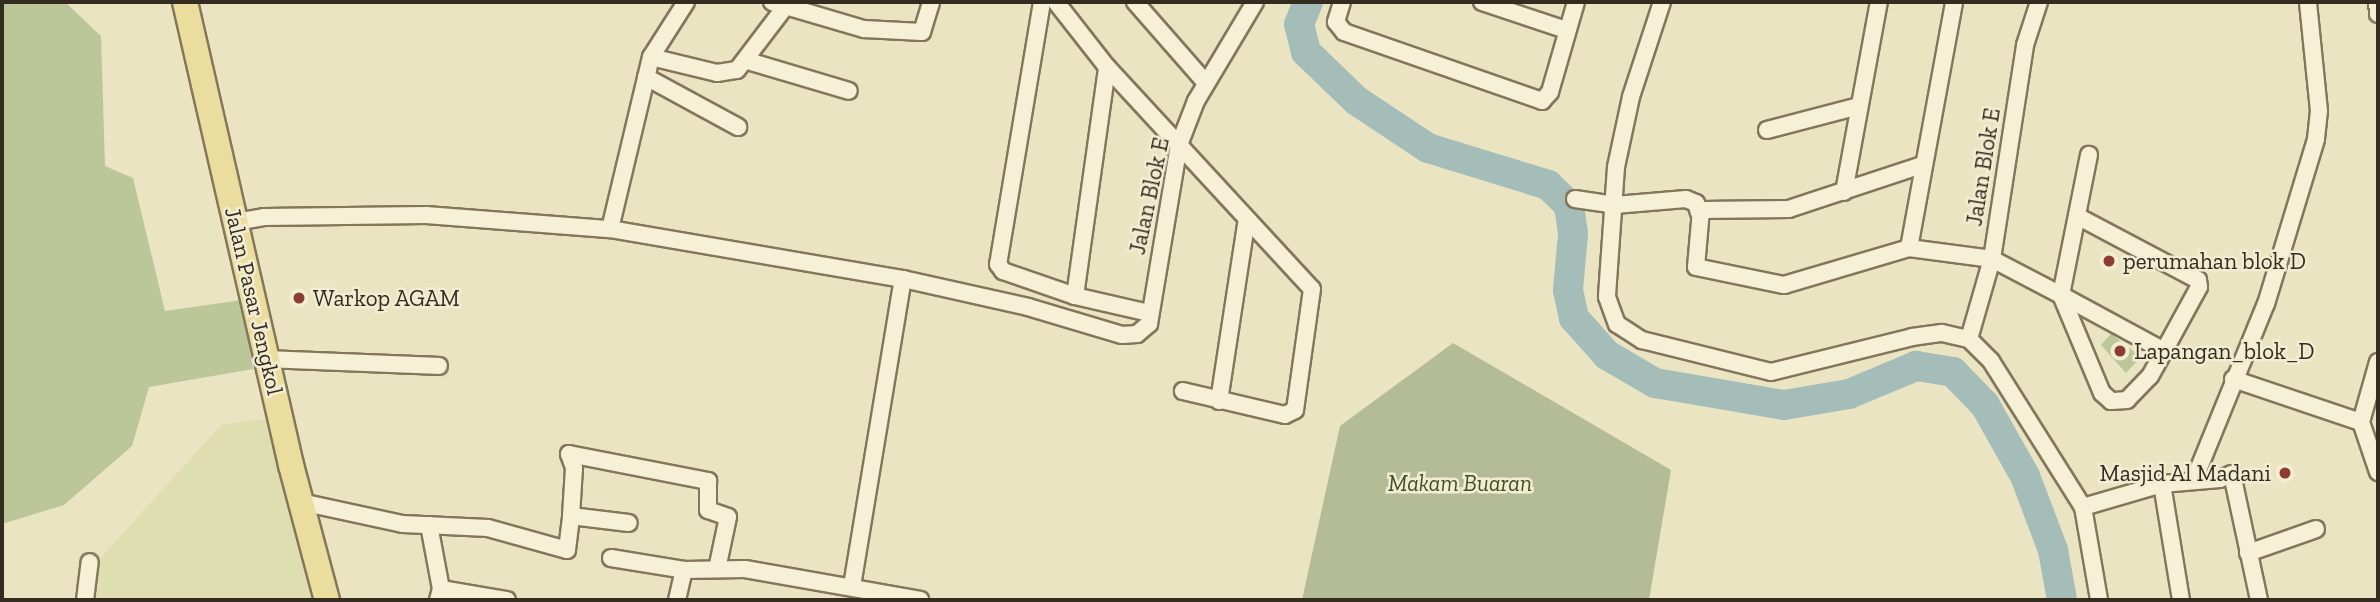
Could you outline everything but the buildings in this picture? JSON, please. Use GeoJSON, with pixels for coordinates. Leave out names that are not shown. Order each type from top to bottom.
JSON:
{"type":"FeatureCollection","features":[{"type":"Feature","properties":{"kind":"main road","name":"Jalan Pasar Jengkol"},"geometry":{"type":"LineString","coordinates":[[185,2],[267,359],[327,600]]}},
{"type":"Feature","properties":{"kind":"street"},"geometry":{"type":"LineString","coordinates":[[611,229],[651,57],[686,2]]}},
{"type":"Feature","properties":{"kind":"street"},"geometry":{"type":"LineString","coordinates":[[651,57],[717,73],[737,70],[748,61],[778,5],[864,29],[922,33],[931,2]]}},
{"type":"Feature","properties":{"kind":"street"},"geometry":{"type":"LineString","coordinates":[[1042,2],[998,264],[1003,271],[1075,296],[1149,313]]}},
{"type":"Feature","properties":{"kind":"street"},"geometry":{"type":"LineString","coordinates":[[1056,2],[1107,67],[1312,289],[1297,407],[1285,415],[1183,391]]}},
{"type":"Feature","properties":{"kind":"street"},"geometry":{"type":"LineString","coordinates":[[1135,2],[1206,83]]}},
{"type":"Feature","properties":{"kind":"street"},"geometry":{"type":"LineString","coordinates":[[1342,2],[1336,22],[1344,32],[1534,101],[1545,99],[1550,93],[1576,2]]}},
{"type":"Feature","properties":{"kind":"street"},"geometry":{"type":"LineString","coordinates":[[1482,2],[1566,30]]}},
{"type":"Feature","properties":{"kind":"street"},"geometry":{"type":"LineString","coordinates":[[1662,2],[1631,97],[1616,167],[1608,307],[1617,324],[1635,338],[1770,372],[1912,337],[1942,333],[1969,339],[1991,361],[2082,507],[2099,600]]}},
{"type":"Feature","properties":{"kind":"street"},"geometry":{"type":"LineString","coordinates":[[1844,192],[1879,2]]}},
{"type":"Feature","properties":{"kind":"street"},"geometry":{"type":"LineString","coordinates":[[1909,248],[1954,2]]}},
{"type":"Feature","properties":{"kind":"street","name":"Jalan Blok E"},"geometry":{"type":"LineString","coordinates":[[1969,339],[1992,259],[2025,46],[2039,2]]}},
{"type":"Feature","properties":{"kind":"street"},"geometry":{"type":"LineString","coordinates":[[2194,480],[2291,233],[2318,127],[2308,2]]}},
{"type":"Feature","properties":{"kind":"street"},"geometry":{"type":"LineString","coordinates":[[2377,2],[2378,14]]}},
{"type":"Feature","properties":{"kind":"street","name":"Jalan Blok E"},"geometry":{"type":"LineString","coordinates":[[903,279],[1028,307],[1122,335],[1144,330],[1179,145],[1206,83],[1250,4]]}},
{"type":"Feature","properties":{"kind":"street"},"geometry":{"type":"LineString","coordinates":[[748,61],[849,91]]}},
{"type":"Feature","properties":{"kind":"street"},"geometry":{"type":"LineString","coordinates":[[1075,296],[1107,67]]}},
{"type":"Feature","properties":{"kind":"street"},"geometry":{"type":"LineString","coordinates":[[646,77],[738,127]]}},
{"type":"Feature","properties":{"kind":"street"},"geometry":{"type":"LineString","coordinates":[[1767,130],[1859,106]]}},
{"type":"Feature","properties":{"kind":"street"},"geometry":{"type":"LineString","coordinates":[[2077,216],[2198,280],[2199,287],[2164,351],[2133,396],[2111,401],[2102,393],[2061,295],[2089,155]]}},
{"type":"Feature","properties":{"kind":"street"},"geometry":{"type":"LineString","coordinates":[[1699,214],[1705,208],[1789,209],[1922,166]]}},
{"type":"Feature","properties":{"kind":"street"},"geometry":{"type":"LineString","coordinates":[[1575,199],[1615,205],[1686,199],[1696,203],[1699,214],[1695,258],[1701,271],[1784,285],[1909,248],[1992,259],[2164,351]]}},
{"type":"Feature","properties":{"kind":"street"},"geometry":{"type":"LineString","coordinates":[[236,222],[264,216],[426,215],[611,229],[903,279],[852,586]]}},
{"type":"Feature","properties":{"kind":"street"},"geometry":{"type":"LineString","coordinates":[[1219,401],[1247,219]]}},
{"type":"Feature","properties":{"kind":"street"},"geometry":{"type":"LineString","coordinates":[[267,359],[439,366]]}},
{"type":"Feature","properties":{"kind":"street"},"geometry":{"type":"LineString","coordinates":[[2361,422],[2378,362]]}},
{"type":"Feature","properties":{"kind":"street"},"geometry":{"type":"LineString","coordinates":[[2233,379],[2361,422],[2374,438],[2378,472]]}},
{"type":"Feature","properties":{"kind":"street"},"geometry":{"type":"LineString","coordinates":[[301,502],[403,524],[488,528],[567,550],[574,468],[569,454],[708,481],[708,510],[728,517],[718,569]]}},
{"type":"Feature","properties":{"kind":"street"},"geometry":{"type":"LineString","coordinates":[[2082,507],[2162,484],[2232,474],[2259,600]]}},
{"type":"Feature","properties":{"kind":"street"},"geometry":{"type":"LineString","coordinates":[[2162,484],[2181,600]]}},
{"type":"Feature","properties":{"kind":"street"},"geometry":{"type":"LineString","coordinates":[[572,516],[629,523]]}},
{"type":"Feature","properties":{"kind":"street"},"geometry":{"type":"LineString","coordinates":[[429,525],[440,595],[507,600]]}},
{"type":"Feature","properties":{"kind":"street"},"geometry":{"type":"LineString","coordinates":[[2248,553],[2316,529]]}},
{"type":"Feature","properties":{"kind":"street"},"geometry":{"type":"LineString","coordinates":[[611,558],[684,570],[745,569],[920,600]]}},
{"type":"Feature","properties":{"kind":"street"},"geometry":{"type":"LineString","coordinates":[[85,600],[90,562]]}},
{"type":"Feature","properties":{"kind":"street"},"geometry":{"type":"LineString","coordinates":[[677,600],[684,570]]}},
{"type":"Feature","properties":{"kind":"green space"},"geometry":{"type":"Polygon","coordinates":[[[2,2],[65,2],[101,36],[105,166],[133,178],[165,311],[242,300],[253,369],[149,387],[132,446],[64,505],[2,524],[2,2]]]}},
{"type":"Feature","properties":{"kind":"green space","name":"Lapangan_blok_D"},"geometry":{"type":"Polygon","coordinates":[[[2111,334],[2141,357],[2126,373],[2101,345],[2111,334]]]}},
{"type":"Feature","properties":{"kind":"green space","name":"Makam Buaran"},"geometry":{"type":"Polygon","coordinates":[[[1453,343],[1671,470],[1649,600],[1302,600],[1340,426],[1453,343]]]}},
{"type":"Feature","properties":{"kind":"green space"},"geometry":{"type":"Polygon","coordinates":[[[271,418],[319,600],[94,600],[98,561],[221,425],[271,418]]]}},
{"type":"Feature","properties":{"kind":"waterway"},"geometry":{"type":"LineString","coordinates":[[1308,2],[1299,24],[1306,52],[1357,101],[1428,148],[1548,185],[1569,205],[1573,234],[1568,290],[1574,318],[1607,355],[1655,383],[1784,405],[1849,394],[1916,366],[1953,372],[1985,405],[2025,476],[2053,550],[2062,600]]}},
{"type":"Feature","properties":{"kind":"place","name":"perumahan blok D"},"geometry":{"type":"Point","coordinates":[2109,261]}},
{"type":"Feature","properties":{"kind":"place","name":"Warkop AGAM"},"geometry":{"type":"Point","coordinates":[299,298]}},
{"type":"Feature","properties":{"kind":"place","name":"Lapangan_blok_D"},"geometry":{"type":"Point","coordinates":[2120,351]}},
{"type":"Feature","properties":{"kind":"place","name":"Masjid Al Madani"},"geometry":{"type":"Point","coordinates":[2285,473]}}]}
